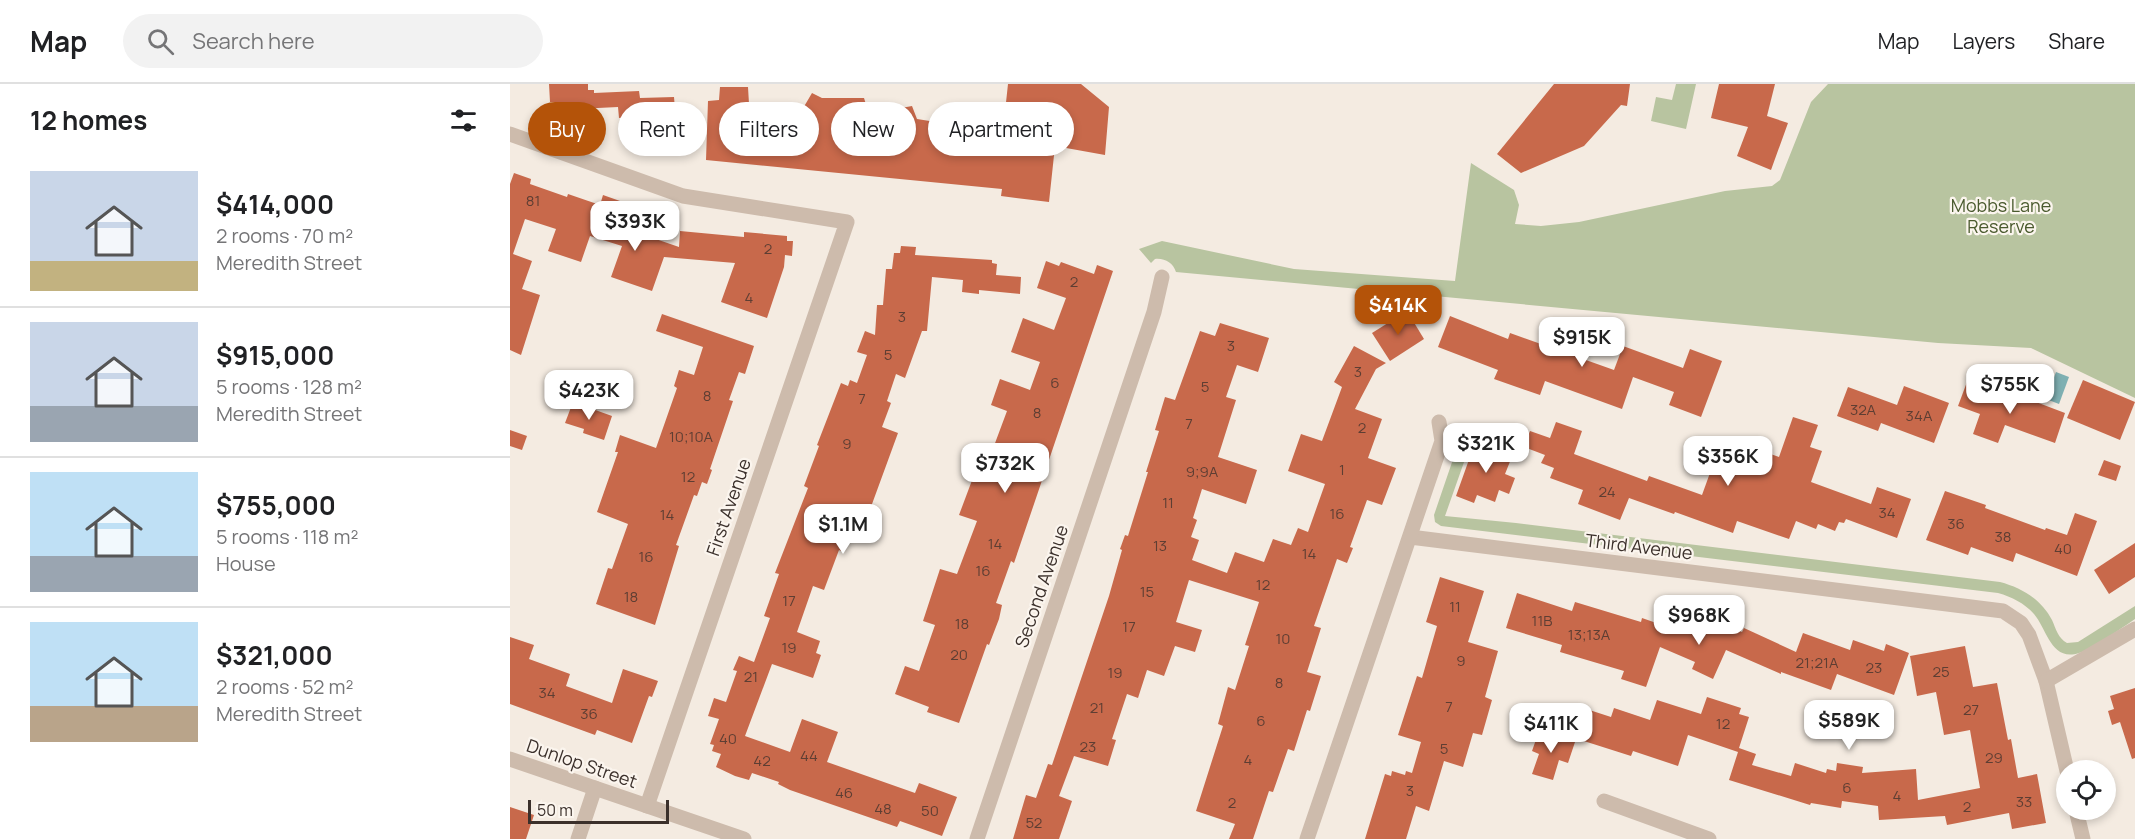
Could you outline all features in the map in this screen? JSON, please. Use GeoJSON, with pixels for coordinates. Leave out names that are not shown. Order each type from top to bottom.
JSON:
{"type":"FeatureCollection","features":[{"type":"Feature","properties":{"kind":"street","name":"First Avenue"},"geometry":{"type":"LineString","coordinates":[[510,134],[683,196],[847,222],[647,806]]}},
{"type":"Feature","properties":{"kind":"street","name":"Second Avenue"},"geometry":{"type":"LineString","coordinates":[[977,839],[1154,312],[1162,276]]}},
{"type":"Feature","properties":{"kind":"street"},"geometry":{"type":"LineString","coordinates":[[1307,839],[1442,441],[1439,422]]}},
{"type":"Feature","properties":{"kind":"street","name":"Third Avenue"},"geometry":{"type":"LineString","coordinates":[[1410,537],[1995,609],[2010,614],[2025,628],[2046,681],[2064,760]]}},
{"type":"Feature","properties":{"kind":"street"},"geometry":{"type":"LineString","coordinates":[[2046,681],[2135,629]]}},
{"type":"Feature","properties":{"kind":"street","name":"Dunlop Street"},"geometry":{"type":"LineString","coordinates":[[510,759],[744,839]]}},
{"type":"Feature","properties":{"kind":"street"},"geometry":{"type":"LineString","coordinates":[[578,839],[595,788]]}},
{"type":"Feature","properties":{"kind":"street"},"geometry":{"type":"LineString","coordinates":[[1604,801],[1709,839]]}},
{"type":"Feature","properties":{"kind":"street"},"geometry":{"type":"LineString","coordinates":[[2078,820],[2083,839]]}},
{"type":"Feature","properties":{"kind":"green space"},"geometry":{"type":"Polygon","coordinates":[[[1676,84],[1696,84],[1686,129],[1651,121],[1656,97],[1672,100],[1676,84]]]}},
{"type":"Feature","properties":{"kind":"green space","name":"Mobbs Lane Reserve"},"geometry":{"type":"Polygon","coordinates":[[[1828,84],[2135,84],[2135,398],[2031,348],[1938,343],[1176,272],[1173,266],[1165,260],[1155,259],[1151,263],[1139,249],[1162,241],[1294,269],[1455,281],[1471,163],[1514,190],[1519,205],[1515,224],[1541,226],[1579,222],[1725,191],[1772,186],[1780,180],[1811,102],[1828,84]]]}},
{"type":"Feature","properties":{"kind":"green space"},"geometry":{"type":"Polygon","coordinates":[[[1463,430],[1475,431],[1445,516],[2000,582],[2023,591],[2037,600],[2048,613],[2059,636],[2067,643],[2078,642],[2135,606],[2135,619],[2092,647],[2070,655],[2056,649],[2039,620],[2030,610],[2018,601],[1998,593],[1441,526],[1435,522],[1434,515],[1463,430]]]}},
{"type":"Feature","properties":{"kind":"water"},"geometry":{"type":"Polygon","coordinates":[[[2056,372],[2069,377],[2059,404],[2046,399],[2056,372]]]}},
{"type":"Feature","properties":{"kind":"building"},"geometry":{"type":"Polygon","coordinates":[[[549,84],[588,84],[588,90],[594,90],[594,93],[639,91],[640,98],[674,97],[674,102],[618,102],[618,107],[606,108],[606,102],[550,102],[549,84]]]}},
{"type":"Feature","properties":{"kind":"building"},"geometry":{"type":"Polygon","coordinates":[[[1008,84],[1081,84],[1109,107],[1105,155],[1074,149],[1074,102],[1006,102],[1008,84]]]}},
{"type":"Feature","properties":{"kind":"building"},"geometry":{"type":"Polygon","coordinates":[[[1554,84],[1630,84],[1627,106],[1621,105],[1584,146],[1521,173],[1497,154],[1554,84]]]}},
{"type":"Feature","properties":{"kind":"building"},"geometry":{"type":"Polygon","coordinates":[[[1719,84],[1775,84],[1767,116],[1788,123],[1771,170],[1737,156],[1748,127],[1711,118],[1719,84]]]}},
{"type":"Feature","properties":{"kind":"building"},"geometry":{"type":"Polygon","coordinates":[[[720,87],[748,87],[749,102],[719,102],[719,156],[819,156],[819,102],[807,102],[812,93],[822,98],[864,98],[865,102],[831,102],[831,156],[916,156],[916,116],[917,119],[928,121],[928,156],[1054,156],[1049,202],[1001,196],[1002,189],[706,160],[708,101],[719,100],[720,87]]]}},
{"type":"Feature","properties":{"kind":"building"},"geometry":{"type":"Polygon","coordinates":[[[514,173],[531,179],[530,184],[567,197],[568,194],[600,205],[603,195],[620,201],[612,224],[679,247],[680,231],[744,237],[744,232],[787,236],[787,241],[793,241],[792,256],[785,255],[784,267],[767,318],[721,302],[735,263],[664,257],[652,291],[611,277],[622,246],[590,236],[581,262],[548,251],[556,229],[525,219],[513,254],[532,261],[522,289],[540,295],[521,355],[510,350],[510,184],[514,173]]]}},
{"type":"Feature","properties":{"kind":"building"},"geometry":{"type":"Polygon","coordinates":[[[901,246],[916,247],[915,255],[992,260],[992,263],[997,264],[996,275],[1021,277],[1020,294],[979,290],[979,294],[962,292],[963,280],[932,277],[927,331],[922,331],[905,378],[896,374],[887,401],[891,403],[882,427],[898,433],[868,515],[858,511],[846,542],[841,551],[839,550],[824,590],[813,586],[797,632],[820,641],[816,653],[821,655],[813,678],[772,664],[745,736],[790,752],[802,719],[838,732],[827,762],[915,793],[919,783],[957,797],[942,836],[900,821],[897,827],[790,790],[778,784],[779,782],[752,773],[749,780],[716,767],[721,754],[712,751],[714,745],[710,744],[719,719],[708,716],[714,698],[726,702],[737,671],[733,670],[739,656],[754,662],[770,618],[764,616],[779,574],[775,573],[808,488],[804,486],[819,446],[817,445],[841,383],[848,386],[850,380],[857,383],[867,355],[857,352],[865,331],[875,335],[877,305],[883,305],[886,269],[892,269],[894,253],[900,253],[901,246]]]}},
{"type":"Feature","properties":{"kind":"building"},"geometry":{"type":"Polygon","coordinates":[[[1046,261],[1059,266],[1061,262],[1094,274],[1097,265],[1113,271],[1014,563],[1011,561],[996,603],[1002,605],[999,619],[989,645],[987,644],[959,723],[927,712],[929,707],[895,694],[905,666],[919,671],[935,625],[923,621],[940,569],[957,574],[977,521],[959,515],[977,467],[985,470],[1007,411],[991,405],[1000,379],[1030,390],[1040,362],[1011,352],[1023,318],[1054,330],[1066,298],[1037,288],[1046,261]]]}},
{"type":"Feature","properties":{"kind":"building"},"geometry":{"type":"Polygon","coordinates":[[[1407,311],[1424,339],[1390,361],[1372,333],[1407,311]]]}},
{"type":"Feature","properties":{"kind":"building"},"geometry":{"type":"Polygon","coordinates":[[[662,314],[754,346],[745,374],[739,372],[729,400],[733,401],[707,484],[702,482],[697,496],[694,495],[676,545],[679,546],[655,625],[596,604],[608,568],[612,569],[628,524],[597,512],[618,452],[615,452],[620,435],[656,448],[677,388],[674,386],[679,370],[694,375],[703,347],[656,331],[662,314]]]}},
{"type":"Feature","properties":{"kind":"building"},"geometry":{"type":"Polygon","coordinates":[[[1450,316],[1508,339],[1510,333],[1614,370],[1623,346],[1683,368],[1690,349],[1722,361],[1701,417],[1669,405],[1674,392],[1633,377],[1622,409],[1545,381],[1540,395],[1494,379],[1498,370],[1438,347],[1450,316]]]}},
{"type":"Feature","properties":{"kind":"building"},"geometry":{"type":"Polygon","coordinates":[[[1220,323],[1269,338],[1258,372],[1237,365],[1226,397],[1236,400],[1218,457],[1257,470],[1246,504],[1202,489],[1193,518],[1197,520],[1191,537],[1199,540],[1192,560],[1227,573],[1235,552],[1264,562],[1273,539],[1291,545],[1298,528],[1308,532],[1325,484],[1288,471],[1301,434],[1322,441],[1342,387],[1334,382],[1354,346],[1386,363],[1376,369],[1355,409],[1382,419],[1368,458],[1396,468],[1382,505],[1367,500],[1350,547],[1353,548],[1347,563],[1337,559],[1314,626],[1321,628],[1307,672],[1321,676],[1294,751],[1288,749],[1273,792],[1269,791],[1253,839],[1229,839],[1235,824],[1196,811],[1223,726],[1218,724],[1228,687],[1235,690],[1249,646],[1245,645],[1259,602],[1189,580],[1176,622],[1202,630],[1195,652],[1175,646],[1164,676],[1147,670],[1138,698],[1127,694],[1112,739],[1116,740],[1108,766],[1074,756],[1059,796],[1072,801],[1059,839],[1013,839],[1026,795],[1036,798],[1048,764],[1052,765],[1109,596],[1122,550],[1120,549],[1125,535],[1128,536],[1148,472],[1146,472],[1159,431],[1155,430],[1165,397],[1175,400],[1200,331],[1215,336],[1220,323]]]}},
{"type":"Feature","properties":{"kind":"building"},"geometry":{"type":"Polygon","coordinates":[[[2083,380],[2135,402],[2120,440],[2067,418],[2083,380]]]}},
{"type":"Feature","properties":{"kind":"building"},"geometry":{"type":"Polygon","coordinates":[[[1967,382],[2018,401],[2020,396],[2065,413],[2055,443],[2005,425],[1998,443],[1973,434],[1980,414],[1958,406],[1967,382]]]}},
{"type":"Feature","properties":{"kind":"building"},"geometry":{"type":"Polygon","coordinates":[[[1904,386],[1949,403],[1934,443],[1881,423],[1878,431],[1837,416],[1848,387],[1897,405],[1904,386]]]}},
{"type":"Feature","properties":{"kind":"building"},"geometry":{"type":"Polygon","coordinates":[[[573,402],[612,416],[604,440],[583,433],[584,429],[565,423],[573,402]]]}},
{"type":"Feature","properties":{"kind":"building"},"geometry":{"type":"Polygon","coordinates":[[[1793,417],[1818,425],[1810,447],[1822,451],[1811,482],[1871,504],[1877,487],[1911,499],[1897,538],[1846,519],[1844,523],[1839,522],[1835,531],[1818,524],[1816,529],[1796,521],[1789,539],[1737,521],[1733,533],[1629,498],[1620,520],[1578,504],[1583,490],[1550,478],[1554,468],[1541,463],[1545,455],[1524,447],[1530,431],[1550,438],[1556,422],[1582,431],[1574,454],[1647,481],[1649,476],[1702,495],[1723,437],[1779,457],[1793,417]]]}},
{"type":"Feature","properties":{"kind":"building"},"geometry":{"type":"Polygon","coordinates":[[[510,430],[527,436],[522,450],[510,446],[510,430]]]}},
{"type":"Feature","properties":{"kind":"building"},"geometry":{"type":"Polygon","coordinates":[[[1476,440],[1513,454],[1505,474],[1515,478],[1509,494],[1499,490],[1495,502],[1477,495],[1474,503],[1456,496],[1476,440]]]}},
{"type":"Feature","properties":{"kind":"building"},"geometry":{"type":"Polygon","coordinates":[[[2104,460],[2121,466],[2116,481],[2098,475],[2104,460]]]}},
{"type":"Feature","properties":{"kind":"building"},"geometry":{"type":"Polygon","coordinates":[[[1945,491],[1986,505],[1985,508],[2045,530],[2046,528],[2067,535],[2075,513],[2097,521],[2077,576],[2016,553],[2013,562],[1971,547],[1968,555],[1926,540],[1945,491]]]}},
{"type":"Feature","properties":{"kind":"building"},"geometry":{"type":"Polygon","coordinates":[[[2135,543],[2135,577],[2109,594],[2094,570],[2135,543]]]}},
{"type":"Feature","properties":{"kind":"building"},"geometry":{"type":"Polygon","coordinates":[[[1440,577],[1484,591],[1468,642],[1498,651],[1485,697],[1492,700],[1482,735],[1473,733],[1463,767],[1444,761],[1429,811],[1416,806],[1406,839],[1365,839],[1385,774],[1391,776],[1392,771],[1405,775],[1406,771],[1412,773],[1421,742],[1398,735],[1417,676],[1422,678],[1437,626],[1426,622],[1440,577]]]}},
{"type":"Feature","properties":{"kind":"building"},"geometry":{"type":"Polygon","coordinates":[[[1517,593],[1572,611],[1575,602],[1641,622],[1642,618],[1685,633],[1692,617],[1711,625],[1713,620],[1742,632],[1744,628],[1796,652],[1803,633],[1850,650],[1853,640],[1884,651],[1886,644],[1909,653],[1894,695],[1837,674],[1831,690],[1781,672],[1781,674],[1726,650],[1713,679],[1692,669],[1695,662],[1660,647],[1646,687],[1621,679],[1624,671],[1560,652],[1562,645],[1506,628],[1517,593]]]}},
{"type":"Feature","properties":{"kind":"building"},"geometry":{"type":"Polygon","coordinates":[[[510,637],[534,645],[529,659],[570,674],[566,686],[612,703],[623,669],[658,681],[652,697],[649,696],[632,743],[597,730],[595,735],[510,704],[510,637]]]}},
{"type":"Feature","properties":{"kind":"building"},"geometry":{"type":"Polygon","coordinates":[[[1965,646],[1973,687],[1997,683],[2018,778],[2037,774],[2046,823],[2012,829],[2009,813],[1947,825],[1945,816],[1879,820],[1878,806],[1842,801],[1841,808],[1811,803],[1810,805],[1729,780],[1738,752],[1688,735],[1678,766],[1633,751],[1631,756],[1565,735],[1574,705],[1611,717],[1614,708],[1650,720],[1657,700],[1701,714],[1707,697],[1741,708],[1739,714],[1749,717],[1739,748],[1756,754],[1752,765],[1791,776],[1795,763],[1826,773],[1827,769],[1836,771],[1837,763],[1863,767],[1862,773],[1916,769],[1918,800],[1980,788],[1970,730],[1944,735],[1936,692],[1917,696],[1910,656],[1965,646]]]}},
{"type":"Feature","properties":{"kind":"building"},"geometry":{"type":"Polygon","coordinates":[[[2135,688],[2135,758],[2132,759],[2120,722],[2112,725],[2108,711],[2114,709],[2110,696],[2135,688]]]}},
{"type":"Feature","properties":{"kind":"building"},"geometry":{"type":"Polygon","coordinates":[[[1539,731],[1575,742],[1568,763],[1559,760],[1553,780],[1532,774],[1539,754],[1532,751],[1539,731]]]}},
{"type":"Feature","properties":{"kind":"building"},"geometry":{"type":"Polygon","coordinates":[[[510,807],[534,815],[526,839],[510,839],[510,807]]]}}]}
